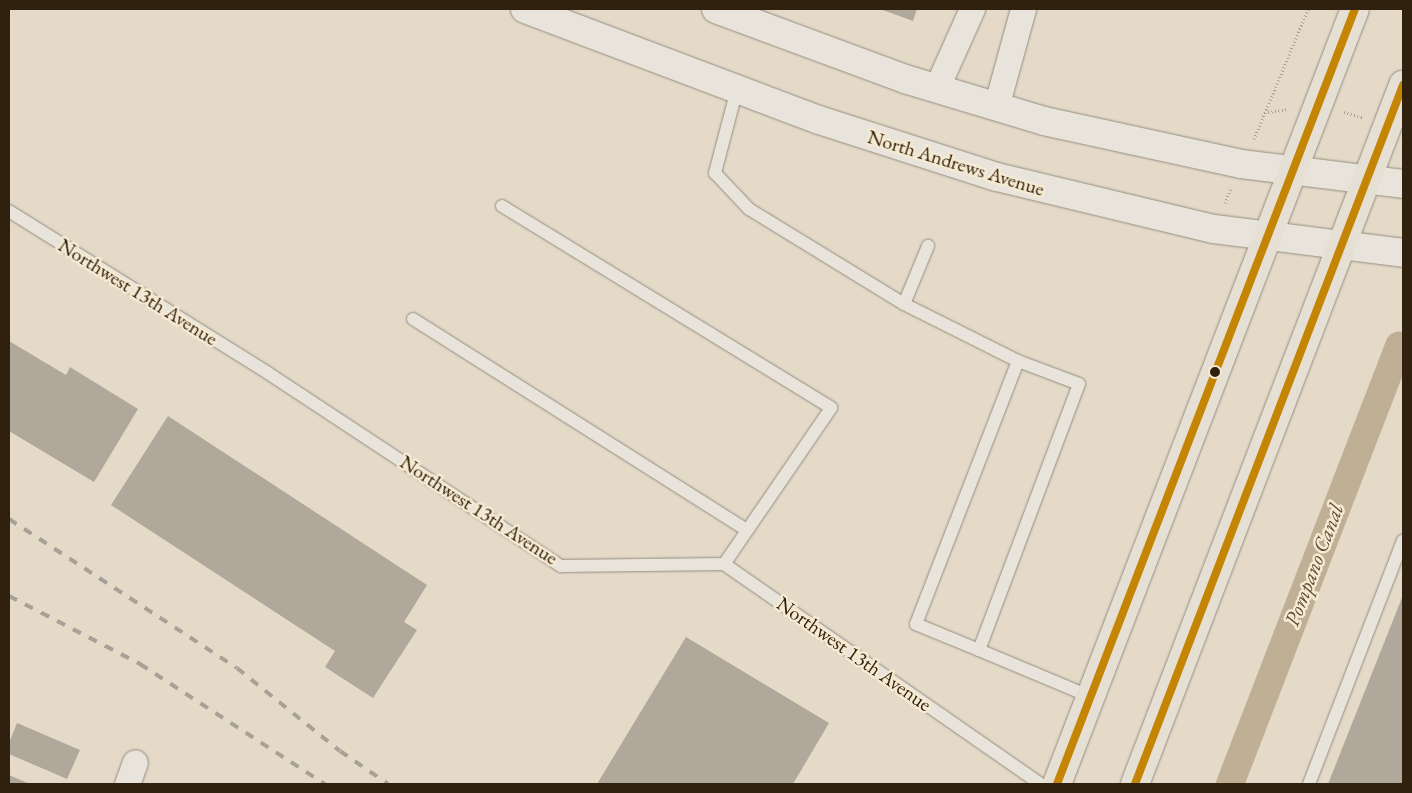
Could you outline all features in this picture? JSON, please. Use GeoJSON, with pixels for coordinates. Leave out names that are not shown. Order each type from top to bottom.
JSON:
{"type":"FeatureCollection","features":[{"type":"Feature","properties":{"kind":"main road","name":"North Andrews Avenue"},"geometry":{"type":"LineString","coordinates":[[525,9],[906,150],[988,174],[1214,229],[1403,253]]}},
{"type":"Feature","properties":{"kind":"main road"},"geometry":{"type":"LineString","coordinates":[[716,9],[936,89],[996,107],[1137,143],[1241,164],[1403,184]]}},
{"type":"Feature","properties":{"kind":"main road"},"geometry":{"type":"LineString","coordinates":[[1057,784],[1089,696],[1355,9]]}},
{"type":"Feature","properties":{"kind":"main road"},"geometry":{"type":"LineString","coordinates":[[1135,784],[1403,85]]}},
{"type":"Feature","properties":{"kind":"street"},"geometry":{"type":"LineString","coordinates":[[936,89],[972,9]]}},
{"type":"Feature","properties":{"kind":"street"},"geometry":{"type":"LineString","coordinates":[[996,107],[1023,9]]}},
{"type":"Feature","properties":{"kind":"lane"},"geometry":{"type":"LineString","coordinates":[[737,89],[715,173],[749,209],[904,304],[1018,361],[1079,384],[979,650]]}},
{"type":"Feature","properties":{"kind":"lane"},"geometry":{"type":"LineString","coordinates":[[502,206],[831,408],[724,564]]}},
{"type":"Feature","properties":{"kind":"lane","name":"Northwest 13th Avenue"},"geometry":{"type":"LineString","coordinates":[[9,211],[268,373],[561,566],[724,564],[1040,784]]}},
{"type":"Feature","properties":{"kind":"lane"},"geometry":{"type":"LineString","coordinates":[[904,304],[928,246]]}},
{"type":"Feature","properties":{"kind":"lane"},"geometry":{"type":"LineString","coordinates":[[413,319],[747,530]]}},
{"type":"Feature","properties":{"kind":"lane"},"geometry":{"type":"LineString","coordinates":[[1018,361],[916,624],[1089,696]]}},
{"type":"Feature","properties":{"kind":"lane"},"geometry":{"type":"LineString","coordinates":[[1309,784],[1403,541]]}},
{"type":"Feature","properties":{"kind":"path"},"geometry":{"type":"LineString","coordinates":[[1214,229],[1241,164],[1267,112],[1308,9]]}},
{"type":"Feature","properties":{"kind":"building"},"geometry":{"type":"Polygon","coordinates":[[[880,9],[917,9],[913,21],[880,9]]]}},
{"type":"Feature","properties":{"kind":"building"},"geometry":{"type":"Polygon","coordinates":[[[9,341],[66,375],[70,367],[138,409],[94,482],[9,431],[9,341]]]}},
{"type":"Feature","properties":{"kind":"building"},"geometry":{"type":"Polygon","coordinates":[[[168,416],[427,585],[404,622],[417,630],[373,698],[325,667],[335,651],[111,505],[168,416]]]}},
{"type":"Feature","properties":{"kind":"building"},"geometry":{"type":"Polygon","coordinates":[[[1403,595],[1403,784],[1328,784],[1403,595]]]}},
{"type":"Feature","properties":{"kind":"building"},"geometry":{"type":"Polygon","coordinates":[[[686,637],[829,723],[793,784],[597,784],[686,637]]]}},
{"type":"Feature","properties":{"kind":"building"},"geometry":{"type":"Polygon","coordinates":[[[17,723],[80,750],[67,779],[9,754],[9,743],[17,723]]]}},
{"type":"Feature","properties":{"kind":"building"},"geometry":{"type":"Polygon","coordinates":[[[9,775],[30,784],[9,784],[9,775]]]}},
{"type":"Feature","properties":{"kind":"waterway","name":"Pompano Canal"},"geometry":{"type":"LineString","coordinates":[[1230,784],[1399,345]]}},
{"type":"Feature","properties":{"kind":"railway"},"geometry":{"type":"LineString","coordinates":[[9,519],[237,668],[340,751],[388,784]]}},
{"type":"Feature","properties":{"kind":"railway"},"geometry":{"type":"LineString","coordinates":[[9,596],[140,664],[325,784]]}},
{"type":"Feature","properties":{"kind":"transit line"},"geometry":{"type":"LineString","coordinates":[[1057,784],[1355,9]]}},
{"type":"Feature","properties":{"kind":"transit line"},"geometry":{"type":"LineString","coordinates":[[1135,784],[1403,85]]}}]}
